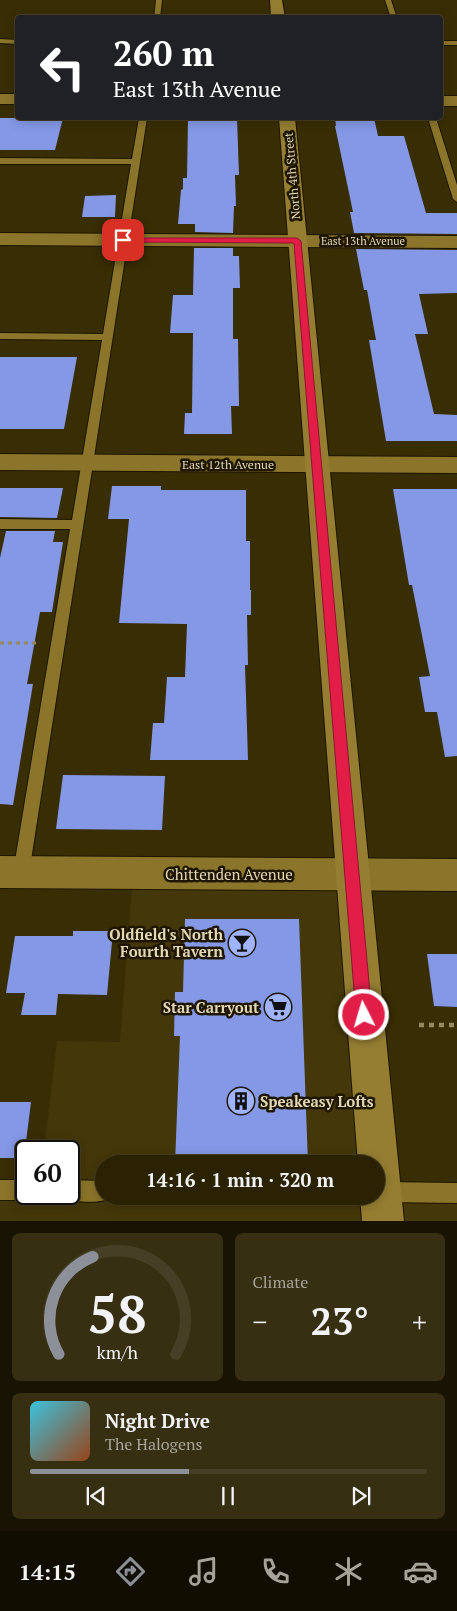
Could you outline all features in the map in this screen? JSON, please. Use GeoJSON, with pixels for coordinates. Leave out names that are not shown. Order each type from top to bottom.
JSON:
{"type":"FeatureCollection","features":[{"type":"Feature","properties":{"kind":"main road"},"geometry":{"type":"LineString","coordinates":[[276,0],[278,15]]}},
{"type":"Feature","properties":{"kind":"main road","name":"North 4th Street"},"geometry":{"type":"LineString","coordinates":[[287,120],[376,1155]]}},
{"type":"Feature","properties":{"kind":"street"},"geometry":{"type":"LineString","coordinates":[[0,99],[15,99]]}},
{"type":"Feature","properties":{"kind":"street"},"geometry":{"type":"LineString","coordinates":[[443,100],[457,101]]}},
{"type":"Feature","properties":{"kind":"street","name":"East 13th Avenue"},"geometry":{"type":"LineString","coordinates":[[0,239],[457,242]]}},
{"type":"Feature","properties":{"kind":"street","name":"East 12th Avenue"},"geometry":{"type":"LineString","coordinates":[[0,462],[457,465]]}},
{"type":"Feature","properties":{"kind":"street","name":"Chittenden Avenue"},"geometry":{"type":"LineString","coordinates":[[11,872],[457,875]]}},
{"type":"Feature","properties":{"kind":"lane"},"geometry":{"type":"LineString","coordinates":[[157,15],[159,0]]}},
{"type":"Feature","properties":{"kind":"lane"},"geometry":{"type":"LineString","coordinates":[[388,0],[393,15]]}},
{"type":"Feature","properties":{"kind":"lane"},"geometry":{"type":"LineString","coordinates":[[0,42],[15,42]]}},
{"type":"Feature","properties":{"kind":"lane"},"geometry":{"type":"LineString","coordinates":[[443,43],[457,43]]}},
{"type":"Feature","properties":{"kind":"lane"},"geometry":{"type":"LineString","coordinates":[[11,872],[58,643],[143,120]]}},
{"type":"Feature","properties":{"kind":"lane"},"geometry":{"type":"LineString","coordinates":[[433,120],[457,199]]}},
{"type":"Feature","properties":{"kind":"lane"},"geometry":{"type":"LineString","coordinates":[[0,161],[136,162]]}},
{"type":"Feature","properties":{"kind":"lane"},"geometry":{"type":"LineString","coordinates":[[446,163],[457,163]]}},
{"type":"Feature","properties":{"kind":"lane"},"geometry":{"type":"LineString","coordinates":[[0,336],[107,337]]}},
{"type":"Feature","properties":{"kind":"lane"},"geometry":{"type":"LineString","coordinates":[[0,524],[77,525]]}},
{"type":"Feature","properties":{"kind":"lane"},"geometry":{"type":"LineString","coordinates":[[0,1190],[15,1190]]}},
{"type":"Feature","properties":{"kind":"lane"},"geometry":{"type":"LineString","coordinates":[[80,1190],[95,1191]]}},
{"type":"Feature","properties":{"kind":"lane"},"geometry":{"type":"LineString","coordinates":[[385,1201],[457,1193]]}},
{"type":"Feature","properties":{"kind":"path"},"geometry":{"type":"LineString","coordinates":[[0,643],[58,643]]}},
{"type":"Feature","properties":{"kind":"path"},"geometry":{"type":"LineString","coordinates":[[419,1025],[457,1026]]}},
{"type":"Feature","properties":{"kind":"shaded area"},"geometry":{"type":"Polygon","coordinates":[[[133,874],[357,875],[379,1155],[95,1155],[95,1205],[385,1205],[385,1190],[457,1191],[457,1221],[0,1221],[0,1195],[15,1195],[15,1205],[80,1205],[80,1140],[45,1140],[57,1041],[120,1042],[133,874]]]}},
{"type":"Feature","properties":{"kind":"building"},"geometry":{"type":"Polygon","coordinates":[[[0,118],[15,118],[15,120],[62,120],[55,150],[0,150],[0,118]]]}},
{"type":"Feature","properties":{"kind":"building"},"geometry":{"type":"Polygon","coordinates":[[[188,120],[237,120],[239,175],[235,175],[236,206],[234,206],[233,233],[195,232],[195,224],[178,224],[183,178],[187,178],[188,120]]]}},
{"type":"Feature","properties":{"kind":"building"},"geometry":{"type":"Polygon","coordinates":[[[335,120],[374,120],[378,136],[404,136],[426,213],[457,213],[457,234],[354,233],[350,212],[353,212],[335,120]]]}},
{"type":"Feature","properties":{"kind":"building"},"geometry":{"type":"Polygon","coordinates":[[[116,195],[115,217],[82,217],[85,196],[116,195]]]}},
{"type":"Feature","properties":{"kind":"building"},"geometry":{"type":"Polygon","coordinates":[[[194,248],[233,248],[233,256],[239,256],[240,288],[233,288],[233,339],[238,339],[239,406],[231,406],[232,434],[184,434],[185,413],[192,413],[193,333],[170,333],[173,295],[193,295],[194,248]]]}},
{"type":"Feature","properties":{"kind":"building"},"geometry":{"type":"Polygon","coordinates":[[[356,249],[457,250],[457,293],[419,294],[428,334],[415,334],[434,414],[457,415],[457,441],[386,441],[369,340],[376,340],[367,290],[364,290],[356,249]]]}},
{"type":"Feature","properties":{"kind":"building"},"geometry":{"type":"Polygon","coordinates":[[[0,357],[77,357],[64,429],[0,429],[0,357]]]}},
{"type":"Feature","properties":{"kind":"building"},"geometry":{"type":"Polygon","coordinates":[[[112,486],[161,486],[161,490],[246,490],[246,541],[250,541],[251,590],[251,615],[247,615],[248,665],[245,665],[248,760],[150,760],[153,723],[164,723],[167,677],[185,677],[187,624],[119,623],[129,519],[108,519],[112,486]]]}},
{"type":"Feature","properties":{"kind":"building"},"geometry":{"type":"Polygon","coordinates":[[[0,488],[63,488],[57,518],[0,517],[0,488]]]}},
{"type":"Feature","properties":{"kind":"building"},"geometry":{"type":"Polygon","coordinates":[[[393,489],[457,489],[457,756],[445,757],[437,712],[425,712],[419,677],[430,676],[412,585],[409,585],[393,489]]]}},
{"type":"Feature","properties":{"kind":"building"},"geometry":{"type":"Polygon","coordinates":[[[6,531],[55,531],[53,542],[63,542],[52,612],[40,612],[27,684],[33,684],[13,805],[0,804],[0,558],[6,531]]]}},
{"type":"Feature","properties":{"kind":"building"},"geometry":{"type":"Polygon","coordinates":[[[63,775],[165,776],[162,830],[56,829],[63,775]]]}},
{"type":"Feature","properties":{"kind":"building"},"geometry":{"type":"Polygon","coordinates":[[[185,919],[299,919],[308,1155],[175,1155],[180,1036],[174,1036],[175,992],[183,992],[185,919]]]}},
{"type":"Feature","properties":{"kind":"building"},"geometry":{"type":"Polygon","coordinates":[[[73,931],[113,931],[107,995],[58,994],[56,1015],[21,1015],[25,993],[6,993],[15,936],[73,936],[73,931]]]}},
{"type":"Feature","properties":{"kind":"building"},"geometry":{"type":"Polygon","coordinates":[[[427,954],[457,954],[457,1007],[434,1006],[427,954]]]}},
{"type":"Feature","properties":{"kind":"building"},"geometry":{"type":"Polygon","coordinates":[[[0,1102],[31,1102],[26,1140],[15,1140],[15,1158],[0,1158],[0,1102]]]}},
{"type":"Feature","properties":{"kind":"place","name":"Oldfield's North Fourth Tavern"},"geometry":{"type":"Point","coordinates":[242,943]}},
{"type":"Feature","properties":{"kind":"place","name":"Star Carryout"},"geometry":{"type":"Point","coordinates":[278,1007]}},
{"type":"Feature","properties":{"kind":"place","name":"Speakeasy Lofts"},"geometry":{"type":"Point","coordinates":[241,1101]}},
{"type":"Feature","properties":{"kind":"route"},"geometry":{"type":"LineString","coordinates":[[123,240],[297,241],[364,1015]]}}]}
